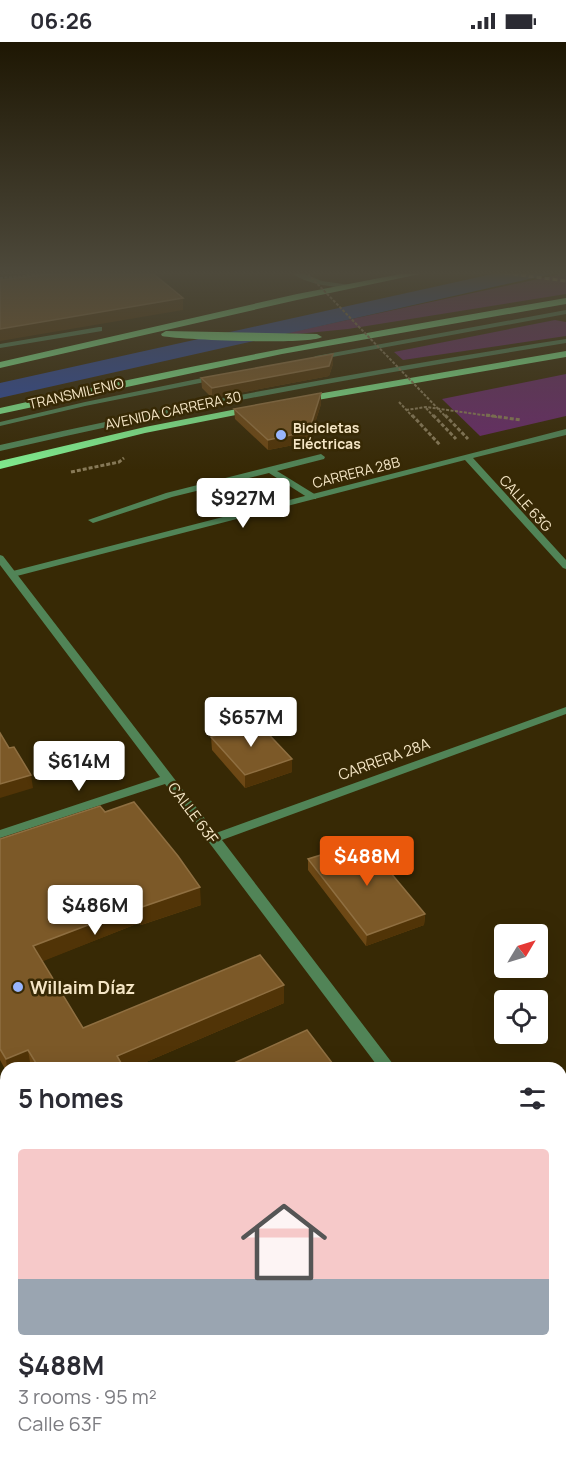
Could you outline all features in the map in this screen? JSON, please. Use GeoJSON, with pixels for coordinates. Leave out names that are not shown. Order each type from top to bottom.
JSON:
{"type":"FeatureCollection","features":[{"type":"Feature","properties":{"kind":"highway"},"geometry":{"type":"LineString","coordinates":[[0,364],[119,337]]}},
{"type":"Feature","properties":{"kind":"highway"},"geometry":{"type":"LineString","coordinates":[[112,339],[132,337]]}},
{"type":"Feature","properties":{"kind":"highway"},"geometry":{"type":"LineString","coordinates":[[271,337],[303,337]]}},
{"type":"Feature","properties":{"kind":"highway"},"geometry":{"type":"LineString","coordinates":[[0,411],[360,337]]}},
{"type":"Feature","properties":{"kind":"highway"},"geometry":{"type":"LineString","coordinates":[[286,403],[566,354]]}},
{"type":"Feature","properties":{"kind":"highway","name":"AVENIDA CARRERA 30"},"geometry":{"type":"LineString","coordinates":[[0,465],[145,430],[267,406]]}},
{"type":"Feature","properties":{"kind":"street"},"geometry":{"type":"LineString","coordinates":[[0,346],[50,337]]}},
{"type":"Feature","properties":{"kind":"street"},"geometry":{"type":"LineString","coordinates":[[312,359],[431,337]]}},
{"type":"Feature","properties":{"kind":"street"},"geometry":{"type":"LineString","coordinates":[[0,448],[174,410],[430,362],[566,341]]}},
{"type":"Feature","properties":{"kind":"street","name":"TRANSMILENIO"},"geometry":{"type":"LineString","coordinates":[[0,424],[231,374]]}},
{"type":"Feature","properties":{"kind":"street","name":"CARRERA 28B"},"geometry":{"type":"LineString","coordinates":[[13,574],[566,432]]}},
{"type":"Feature","properties":{"kind":"street"},"geometry":{"type":"LineString","coordinates":[[93,520],[169,495],[321,456]]}},
{"type":"Feature","properties":{"kind":"street","name":"CALLE 63G"},"geometry":{"type":"LineString","coordinates":[[467,457],[566,566]]}},
{"type":"Feature","properties":{"kind":"street"},"geometry":{"type":"LineString","coordinates":[[269,469],[313,497]]}},
{"type":"Feature","properties":{"kind":"street","name":"CALLE 63F"},"geometry":{"type":"LineString","coordinates":[[0,558],[383,1062]]}},
{"type":"Feature","properties":{"kind":"street","name":"CARRERA 28A"},"geometry":{"type":"LineString","coordinates":[[213,839],[566,710]]}},
{"type":"Feature","properties":{"kind":"street"},"geometry":{"type":"LineString","coordinates":[[0,834],[167,779]]}},
{"type":"Feature","properties":{"kind":"path"},"geometry":{"type":"LineString","coordinates":[[367,337],[468,439],[457,441],[426,407]]}},
{"type":"Feature","properties":{"kind":"path"},"geometry":{"type":"LineString","coordinates":[[383,386],[455,460]]}},
{"type":"Feature","properties":{"kind":"path"},"geometry":{"type":"LineString","coordinates":[[393,396],[426,391]]}},
{"type":"Feature","properties":{"kind":"path"},"geometry":{"type":"LineString","coordinates":[[406,410],[426,407],[531,422]]}},
{"type":"Feature","properties":{"kind":"path"},"geometry":{"type":"LineString","coordinates":[[65,474],[119,462],[125,456]]}},
{"type":"Feature","properties":{"kind":"shaded area"},"geometry":{"type":"Polygon","coordinates":[[[468,337],[557,337],[403,360],[394,352],[468,337]]]}},
{"type":"Feature","properties":{"kind":"shaded area"},"geometry":{"type":"Polygon","coordinates":[[[566,374],[566,416],[480,436],[442,399],[566,374]]]}},
{"type":"Feature","properties":{"kind":"water"},"geometry":{"type":"Polygon","coordinates":[[[206,337],[270,337],[0,398],[0,383],[206,337]]]}},
{"type":"Feature","properties":{"kind":"building"},"geometry":{"type":"Polygon","coordinates":[[[333,354],[329,366],[212,388],[201,378],[333,354]]]}},
{"type":"Feature","properties":{"kind":"building"},"geometry":{"type":"Polygon","coordinates":[[[321,393],[309,431],[268,440],[234,409],[321,393]]]}},
{"type":"Feature","properties":{"kind":"building"},"geometry":{"type":"Polygon","coordinates":[[[257,722],[292,759],[245,775],[211,737],[257,722]]]}},
{"type":"Feature","properties":{"kind":"building"},"geometry":{"type":"Polygon","coordinates":[[[0,733],[9,748],[14,747],[31,775],[0,784],[0,733]]]}},
{"type":"Feature","properties":{"kind":"building"},"geometry":{"type":"Polygon","coordinates":[[[134,802],[200,887],[139,908],[138,906],[33,946],[83,1028],[260,955],[284,985],[117,1056],[120,1062],[35,1062],[28,1050],[6,1059],[0,1049],[0,839],[100,806],[105,812],[134,802]]]}},
{"type":"Feature","properties":{"kind":"building"},"geometry":{"type":"Polygon","coordinates":[[[369,840],[389,864],[385,866],[425,914],[367,935],[308,859],[369,840]]]}},
{"type":"Feature","properties":{"kind":"building"},"geometry":{"type":"Polygon","coordinates":[[[307,1030],[331,1062],[236,1062],[307,1030]]]}},
{"type":"Feature","properties":{"kind":"place","name":"Bicicletas Eléctricas"},"geometry":{"type":"Point","coordinates":[281,435]}},
{"type":"Feature","properties":{"kind":"place","name":"Willaim Díaz"},"geometry":{"type":"Point","coordinates":[18,987]}}]}
